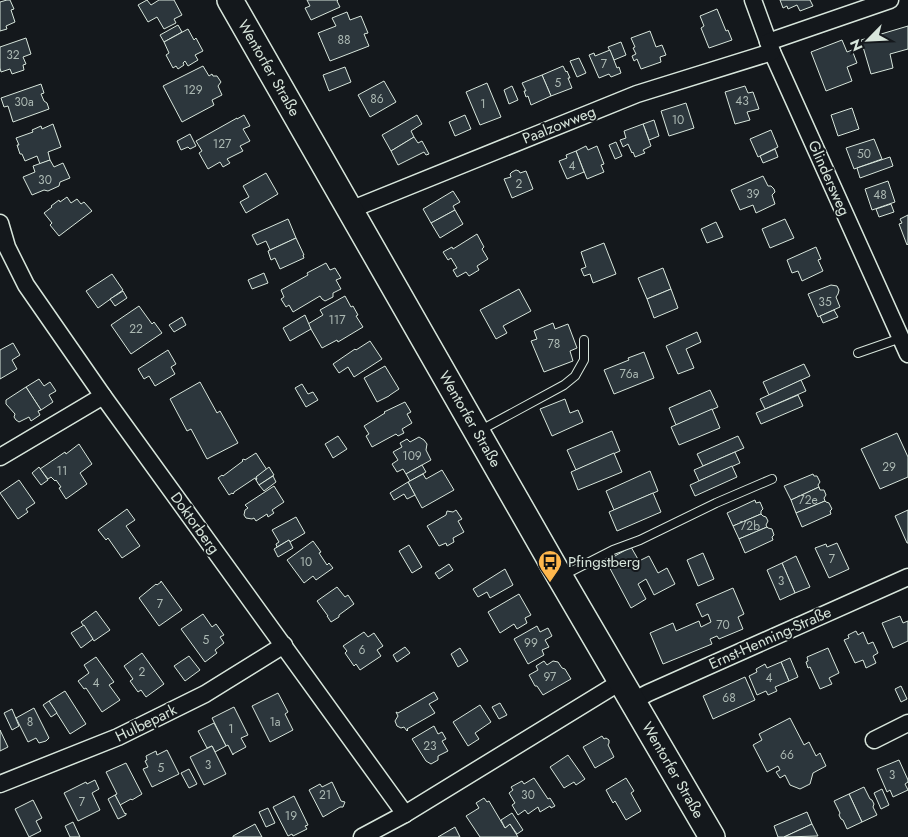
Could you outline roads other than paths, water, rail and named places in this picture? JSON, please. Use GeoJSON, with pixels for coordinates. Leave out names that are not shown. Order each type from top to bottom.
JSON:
{"type":"FeatureCollection","features":[{"type":"Feature","properties":{"kind":"main road","name":"Wentorfer Straße"},"geometry":{"type":"LineString","coordinates":[[230,0],[560,577],[712,837]]}},
{"type":"Feature","properties":{"kind":"street","name":"Glindersweg"},"geometry":{"type":"LineString","coordinates":[[753,0],[770,47],[908,354]]}},
{"type":"Feature","properties":{"kind":"street","name":"Paalzowweg"},"geometry":{"type":"LineString","coordinates":[[350,210],[637,94],[770,47],[890,0]]}},
{"type":"Feature","properties":{"kind":"street","name":"Doktorberg"},"geometry":{"type":"LineString","coordinates":[[0,223],[7,247],[26,285],[103,396],[405,814]]}},
{"type":"Feature","properties":{"kind":"street"},"geometry":{"type":"LineString","coordinates":[[0,457],[103,396]]}},
{"type":"Feature","properties":{"kind":"street","name":"Ernst-Henning-Straße"},"geometry":{"type":"LineString","coordinates":[[628,691],[648,693],[908,577]]}},
{"type":"Feature","properties":{"kind":"street","name":"Hulbepark"},"geometry":{"type":"LineString","coordinates":[[0,784],[118,737],[205,694],[284,645]]}},
{"type":"Feature","properties":{"kind":"street"},"geometry":{"type":"LineString","coordinates":[[362,837],[405,814],[600,694],[628,691]]}},
{"type":"Feature","properties":{"kind":"street"},"geometry":{"type":"LineString","coordinates":[[874,740],[908,724]]}},
{"type":"Feature","properties":{"kind":"lane"},"geometry":{"type":"LineString","coordinates":[[858,353],[901,338]]}},
{"type":"Feature","properties":{"kind":"lane"},"geometry":{"type":"LineString","coordinates":[[477,432],[564,385],[575,376],[584,360],[584,340]]}},
{"type":"Feature","properties":{"kind":"lane"},"geometry":{"type":"LineString","coordinates":[[560,577],[613,550],[640,540],[716,503],[772,479]]}},
{"type":"Feature","properties":{"kind":"place","name":"Pfingstberg"},"geometry":{"type":"Point","coordinates":[550,583]}}]}
